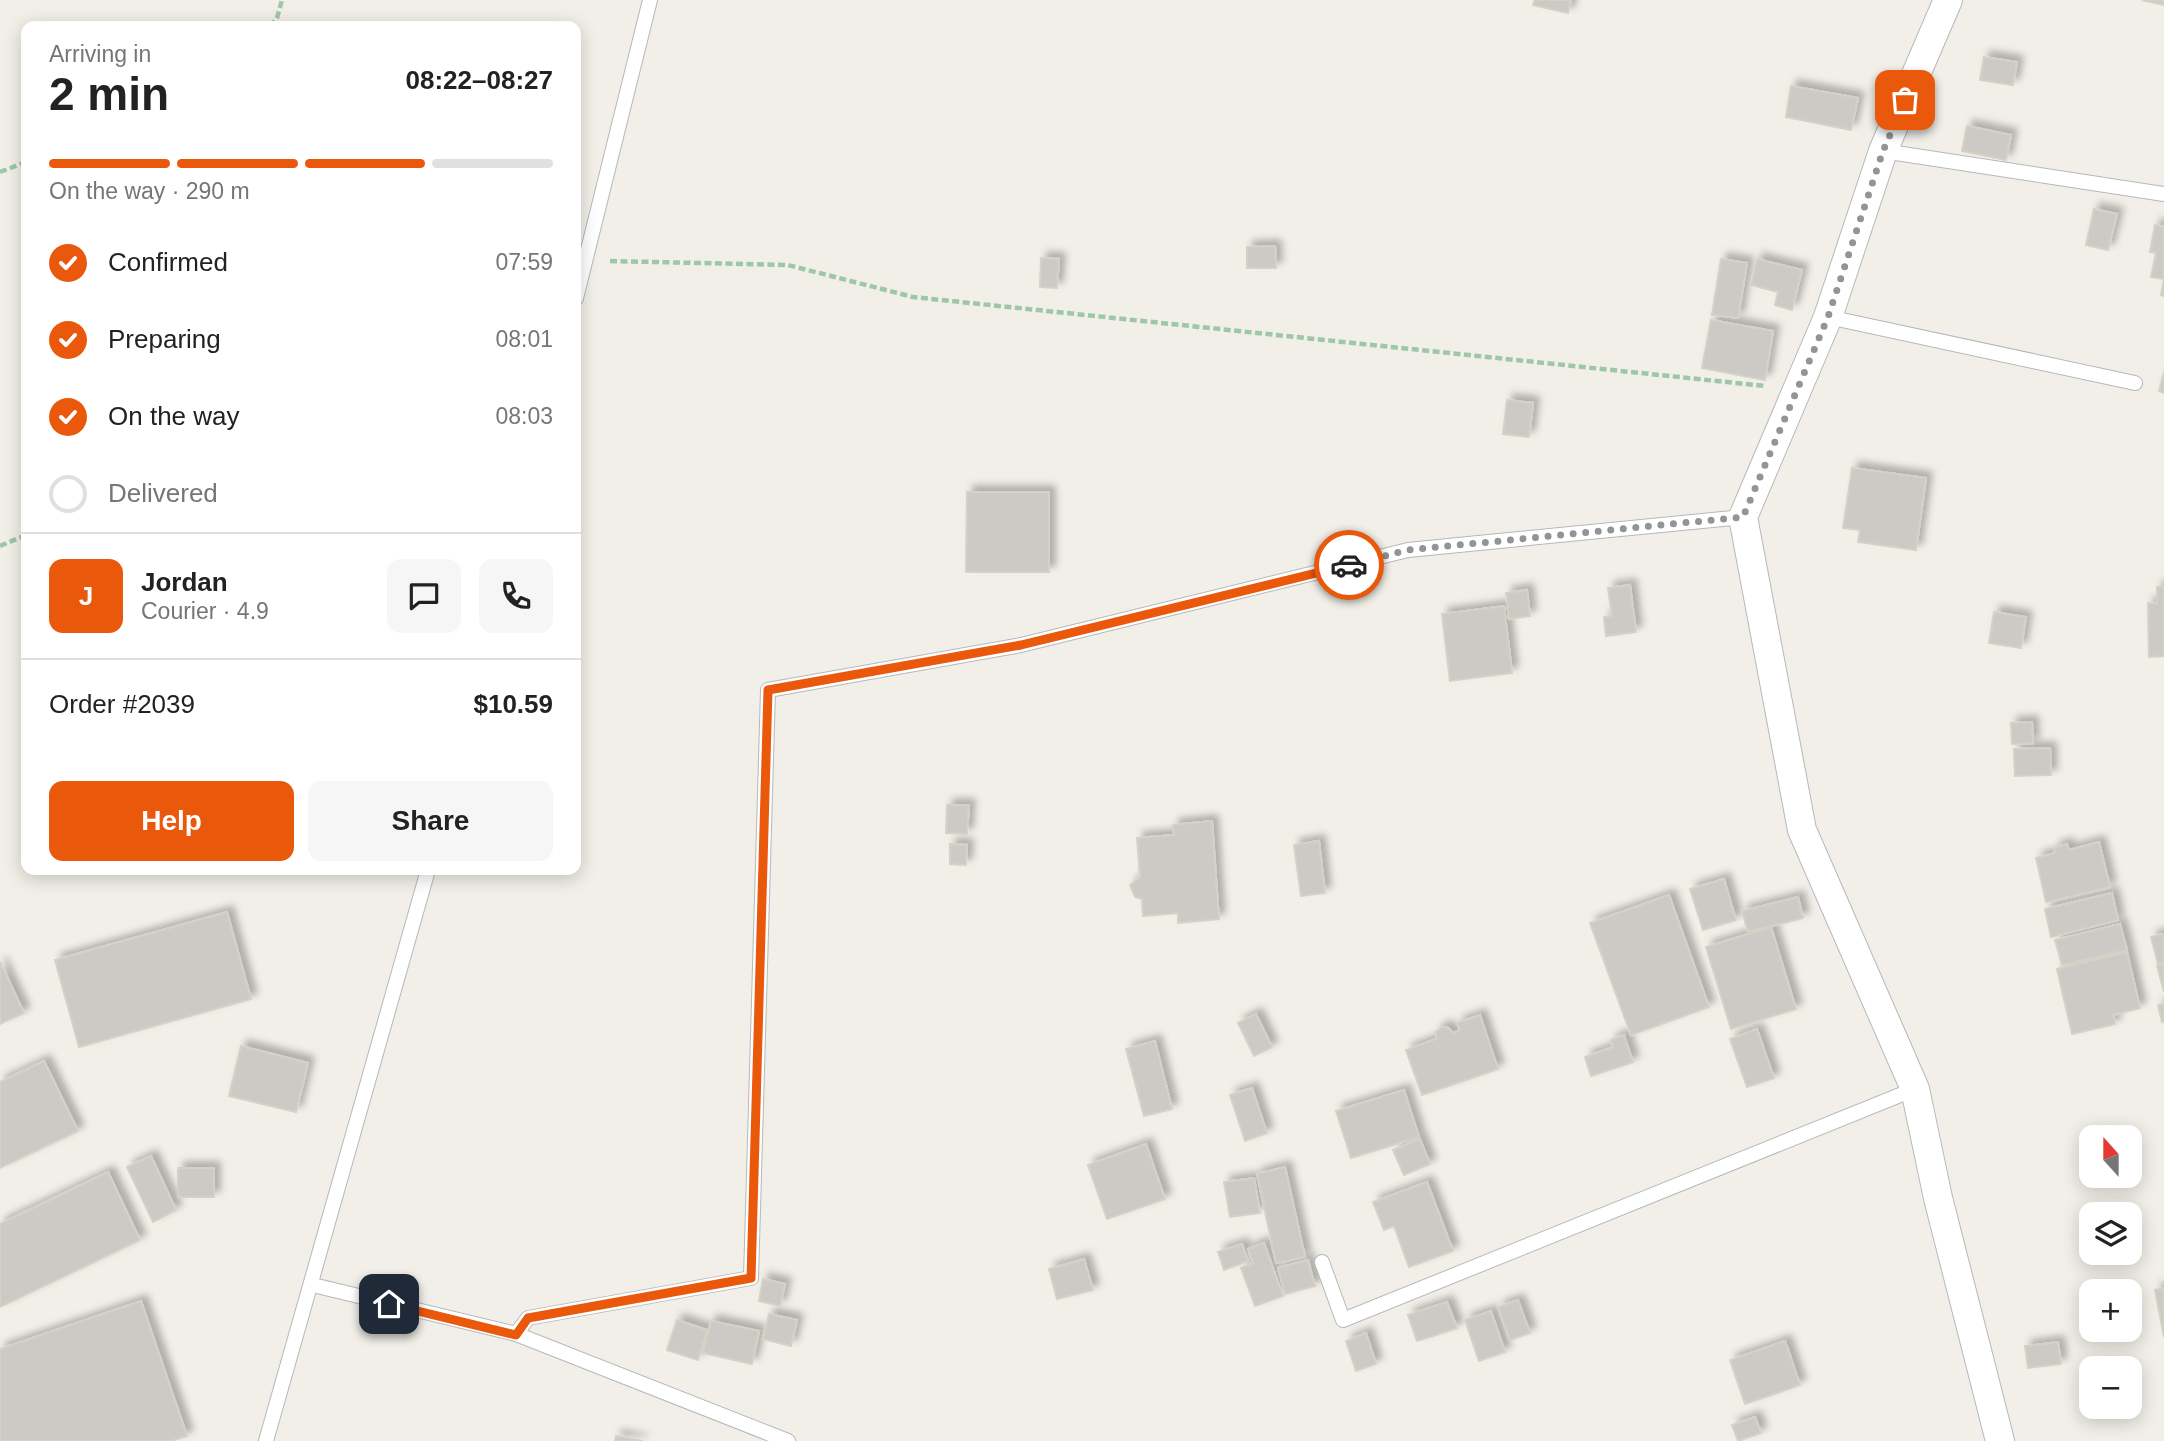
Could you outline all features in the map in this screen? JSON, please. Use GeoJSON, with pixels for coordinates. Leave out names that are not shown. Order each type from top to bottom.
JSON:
{"type":"FeatureCollection","features":[{"type":"Feature","properties":{"kind":"street"},"geometry":{"type":"LineString","coordinates":[[1948,0],[1883,151],[1828,317],[1743,517],[1802,830],[1915,1089],[1938,1198],[2000,1441]]}},
{"type":"Feature","properties":{"kind":"lane"},"geometry":{"type":"LineString","coordinates":[[581,277],[650,0]]}},
{"type":"Feature","properties":{"kind":"lane"},"geometry":{"type":"LineString","coordinates":[[1883,151],[2164,194]]}},
{"type":"Feature","properties":{"kind":"lane"},"geometry":{"type":"LineString","coordinates":[[1828,317],[2135,383]]}},
{"type":"Feature","properties":{"kind":"lane"},"geometry":{"type":"LineString","coordinates":[[516,1335],[528,1318],[751,1278],[768,690],[1021,645],[1408,550],[1743,517]]}},
{"type":"Feature","properties":{"kind":"lane"},"geometry":{"type":"LineString","coordinates":[[266,1441],[313,1285],[427,875]]}},
{"type":"Feature","properties":{"kind":"lane"},"geometry":{"type":"LineString","coordinates":[[1322,1262],[1343,1320],[1915,1089]]}},
{"type":"Feature","properties":{"kind":"lane"},"geometry":{"type":"LineString","coordinates":[[313,1285],[516,1335],[788,1441]]}},
{"type":"Feature","properties":{"kind":"path"},"geometry":{"type":"LineString","coordinates":[[274,21],[282,0]]}},
{"type":"Feature","properties":{"kind":"path"},"geometry":{"type":"LineString","coordinates":[[0,172],[21,164]]}},
{"type":"Feature","properties":{"kind":"path"},"geometry":{"type":"LineString","coordinates":[[585,261],[788,265],[913,297],[1797,389]]}},
{"type":"Feature","properties":{"kind":"path"},"geometry":{"type":"LineString","coordinates":[[0,546],[21,538]]}},
{"type":"Feature","properties":{"kind":"building"},"geometry":{"type":"Polygon","coordinates":[[[1535,0],[1571,0],[1568,13],[1533,5],[1535,0]]]}},
{"type":"Feature","properties":{"kind":"building"},"geometry":{"type":"Polygon","coordinates":[[[2142,0],[2164,0],[2164,5],[2142,0]]]}},
{"type":"Feature","properties":{"kind":"building"},"geometry":{"type":"Polygon","coordinates":[[[1984,57],[2017,62],[2013,85],[1980,80],[1984,57]]]}},
{"type":"Feature","properties":{"kind":"building"},"geometry":{"type":"Polygon","coordinates":[[[1791,86],[1858,98],[1851,130],[1786,117],[1791,86]]]}},
{"type":"Feature","properties":{"kind":"building"},"geometry":{"type":"Polygon","coordinates":[[[1967,126],[2011,135],[2006,160],[1962,151],[1967,126]]]}},
{"type":"Feature","properties":{"kind":"building"},"geometry":{"type":"Polygon","coordinates":[[[2094,209],[2117,214],[2108,250],[2086,245],[2094,209]]]}},
{"type":"Feature","properties":{"kind":"building"},"geometry":{"type":"Polygon","coordinates":[[[2155,225],[2164,227],[2164,279],[2151,277],[2156,253],[2150,252],[2155,225]]]}},
{"type":"Feature","properties":{"kind":"building"},"geometry":{"type":"Polygon","coordinates":[[[1275,246],[1276,268],[1247,268],[1247,247],[1275,246]]]}},
{"type":"Feature","properties":{"kind":"building"},"geometry":{"type":"Polygon","coordinates":[[[1041,258],[1059,259],[1057,288],[1040,287],[1041,258]]]}},
{"type":"Feature","properties":{"kind":"building"},"geometry":{"type":"Polygon","coordinates":[[[1721,259],[1747,263],[1738,318],[1712,315],[1721,259]]]}},
{"type":"Feature","properties":{"kind":"building"},"geometry":{"type":"Polygon","coordinates":[[[1757,259],[1802,270],[1792,310],[1775,305],[1778,292],[1751,285],[1757,259]]]}},
{"type":"Feature","properties":{"kind":"building"},"geometry":{"type":"Polygon","coordinates":[[[1711,320],[1773,331],[1765,380],[1702,368],[1711,320]]]}},
{"type":"Feature","properties":{"kind":"building"},"geometry":{"type":"Polygon","coordinates":[[[2164,373],[2164,393],[2159,391],[2164,373]]]}},
{"type":"Feature","properties":{"kind":"building"},"geometry":{"type":"Polygon","coordinates":[[[1507,400],[1533,403],[1529,437],[1503,434],[1507,400]]]}},
{"type":"Feature","properties":{"kind":"building"},"geometry":{"type":"Polygon","coordinates":[[[1852,468],[1926,478],[1916,550],[1858,542],[1860,530],[1843,528],[1852,468]]]}},
{"type":"Feature","properties":{"kind":"building"},"geometry":{"type":"Polygon","coordinates":[[[967,492],[1049,492],[1049,572],[966,572],[967,492]]]}},
{"type":"Feature","properties":{"kind":"building"},"geometry":{"type":"Polygon","coordinates":[[[1630,585],[1636,632],[1606,636],[1604,617],[1612,616],[1608,588],[1630,585]]]}},
{"type":"Feature","properties":{"kind":"building"},"geometry":{"type":"Polygon","coordinates":[[[2157,587],[2164,587],[2164,656],[2149,657],[2148,603],[2157,604],[2157,587]]]}},
{"type":"Feature","properties":{"kind":"building"},"geometry":{"type":"Polygon","coordinates":[[[1527,590],[1530,616],[1509,619],[1506,593],[1527,590]]]}},
{"type":"Feature","properties":{"kind":"building"},"geometry":{"type":"Polygon","coordinates":[[[1504,606],[1512,673],[1450,681],[1442,614],[1504,606]]]}},
{"type":"Feature","properties":{"kind":"building"},"geometry":{"type":"Polygon","coordinates":[[[1994,612],[2026,617],[2021,648],[1989,643],[1994,612]]]}},
{"type":"Feature","properties":{"kind":"building"},"geometry":{"type":"Polygon","coordinates":[[[2032,722],[2033,743],[2012,744],[2011,723],[2032,722]]]}},
{"type":"Feature","properties":{"kind":"building"},"geometry":{"type":"Polygon","coordinates":[[[2050,748],[2051,775],[2015,776],[2014,749],[2050,748]]]}},
{"type":"Feature","properties":{"kind":"building"},"geometry":{"type":"Polygon","coordinates":[[[947,805],[969,805],[967,834],[946,833],[947,805]]]}},
{"type":"Feature","properties":{"kind":"building"},"geometry":{"type":"Polygon","coordinates":[[[1212,821],[1219,919],[1178,923],[1178,913],[1143,916],[1142,899],[1135,897],[1130,885],[1140,877],[1137,838],[1174,835],[1173,825],[1212,821]]]}},
{"type":"Feature","properties":{"kind":"building"},"geometry":{"type":"Polygon","coordinates":[[[1319,841],[1325,893],[1301,896],[1294,845],[1319,841]]]}},
{"type":"Feature","properties":{"kind":"building"},"geometry":{"type":"Polygon","coordinates":[[[2099,842],[2110,887],[2046,902],[2036,858],[2055,853],[2054,848],[2067,844],[2069,850],[2099,842]]]}},
{"type":"Feature","properties":{"kind":"building"},"geometry":{"type":"Polygon","coordinates":[[[950,844],[967,845],[966,865],[950,864],[950,844]]]}},
{"type":"Feature","properties":{"kind":"building"},"geometry":{"type":"Polygon","coordinates":[[[1724,879],[1736,920],[1703,930],[1690,889],[1724,879]]]}},
{"type":"Feature","properties":{"kind":"building"},"geometry":{"type":"Polygon","coordinates":[[[2112,893],[2118,920],[2051,937],[2045,909],[2112,893]]]}},
{"type":"Feature","properties":{"kind":"building"},"geometry":{"type":"Polygon","coordinates":[[[1669,895],[1709,1007],[1631,1035],[1590,923],[1669,895]]]}},
{"type":"Feature","properties":{"kind":"building"},"geometry":{"type":"Polygon","coordinates":[[[1798,897],[1803,918],[1748,932],[1742,911],[1798,897]]]}},
{"type":"Feature","properties":{"kind":"building"},"geometry":{"type":"Polygon","coordinates":[[[227,912],[251,999],[79,1047],[55,960],[227,912]]]}},
{"type":"Feature","properties":{"kind":"building"},"geometry":{"type":"Polygon","coordinates":[[[2120,924],[2127,950],[2062,965],[2055,940],[2120,924]]]}},
{"type":"Feature","properties":{"kind":"building"},"geometry":{"type":"Polygon","coordinates":[[[1771,927],[1796,1009],[1731,1029],[1706,947],[1771,927]]]}},
{"type":"Feature","properties":{"kind":"building"},"geometry":{"type":"Polygon","coordinates":[[[2164,934],[2164,962],[2158,964],[2151,937],[2164,934]]]}},
{"type":"Feature","properties":{"kind":"building"},"geometry":{"type":"Polygon","coordinates":[[[2127,952],[2140,1008],[2113,1015],[2115,1024],[2072,1034],[2057,969],[2127,952]]]}},
{"type":"Feature","properties":{"kind":"building"},"geometry":{"type":"Polygon","coordinates":[[[0,962],[24,1013],[0,1024],[0,962]]]}},
{"type":"Feature","properties":{"kind":"building"},"geometry":{"type":"Polygon","coordinates":[[[2164,964],[2164,992],[2157,966],[2164,964]]]}},
{"type":"Feature","properties":{"kind":"building"},"geometry":{"type":"Polygon","coordinates":[[[2164,1004],[2164,1021],[2162,1022],[2158,1005],[2164,1004]]]}},
{"type":"Feature","properties":{"kind":"building"},"geometry":{"type":"Polygon","coordinates":[[[1256,1014],[1272,1047],[1254,1056],[1238,1023],[1256,1014]]]}},
{"type":"Feature","properties":{"kind":"building"},"geometry":{"type":"Polygon","coordinates":[[[1480,1015],[1498,1069],[1422,1095],[1406,1050],[1436,1039],[1436,1032],[1442,1027],[1453,1033],[1460,1030],[1457,1023],[1480,1015]]]}},
{"type":"Feature","properties":{"kind":"building"},"geometry":{"type":"Polygon","coordinates":[[[1757,1029],[1774,1078],[1747,1087],[1730,1039],[1757,1029]]]}},
{"type":"Feature","properties":{"kind":"building"},"geometry":{"type":"Polygon","coordinates":[[[1624,1035],[1633,1062],[1591,1076],[1585,1057],[1613,1047],[1611,1040],[1624,1035]]]}},
{"type":"Feature","properties":{"kind":"building"},"geometry":{"type":"Polygon","coordinates":[[[1155,1041],[1172,1109],[1144,1116],[1126,1049],[1155,1041]]]}},
{"type":"Feature","properties":{"kind":"building"},"geometry":{"type":"Polygon","coordinates":[[[241,1046],[308,1063],[296,1112],[229,1096],[241,1046]]]}},
{"type":"Feature","properties":{"kind":"building"},"geometry":{"type":"Polygon","coordinates":[[[44,1061],[78,1131],[0,1168],[0,1082],[44,1061]]]}},
{"type":"Feature","properties":{"kind":"building"},"geometry":{"type":"Polygon","coordinates":[[[1252,1088],[1267,1133],[1245,1141],[1230,1095],[1252,1088]]]}},
{"type":"Feature","properties":{"kind":"building"},"geometry":{"type":"Polygon","coordinates":[[[1404,1090],[1419,1137],[1351,1158],[1336,1111],[1404,1090]]]}},
{"type":"Feature","properties":{"kind":"building"},"geometry":{"type":"Polygon","coordinates":[[[1420,1139],[1430,1164],[1404,1175],[1393,1150],[1420,1139]]]}},
{"type":"Feature","properties":{"kind":"building"},"geometry":{"type":"Polygon","coordinates":[[[1146,1144],[1165,1199],[1107,1219],[1088,1165],[1146,1144]]]}},
{"type":"Feature","properties":{"kind":"building"},"geometry":{"type":"Polygon","coordinates":[[[151,1156],[176,1210],[153,1222],[127,1167],[151,1156]]]}},
{"type":"Feature","properties":{"kind":"building"},"geometry":{"type":"Polygon","coordinates":[[[1285,1167],[1305,1257],[1276,1263],[1257,1174],[1285,1167]]]}},
{"type":"Feature","properties":{"kind":"building"},"geometry":{"type":"Polygon","coordinates":[[[178,1168],[214,1168],[214,1197],[178,1197],[178,1168]]]}},
{"type":"Feature","properties":{"kind":"building"},"geometry":{"type":"Polygon","coordinates":[[[108,1172],[140,1240],[0,1307],[0,1224],[108,1172]]]}},
{"type":"Feature","properties":{"kind":"building"},"geometry":{"type":"Polygon","coordinates":[[[1254,1178],[1260,1213],[1230,1217],[1224,1182],[1254,1178]]]}},
{"type":"Feature","properties":{"kind":"building"},"geometry":{"type":"Polygon","coordinates":[[[1427,1182],[1453,1251],[1409,1267],[1394,1226],[1384,1230],[1373,1202],[1427,1182]]]}},
{"type":"Feature","properties":{"kind":"building"},"geometry":{"type":"Polygon","coordinates":[[[1264,1243],[1283,1296],[1255,1306],[1241,1268],[1253,1263],[1248,1249],[1264,1243]]]}},
{"type":"Feature","properties":{"kind":"building"},"geometry":{"type":"Polygon","coordinates":[[[1242,1244],[1248,1261],[1224,1270],[1218,1252],[1242,1244]]]}},
{"type":"Feature","properties":{"kind":"building"},"geometry":{"type":"Polygon","coordinates":[[[1084,1259],[1093,1290],[1057,1299],[1049,1269],[1084,1259]]]}},
{"type":"Feature","properties":{"kind":"building"},"geometry":{"type":"Polygon","coordinates":[[[1308,1260],[1315,1286],[1285,1294],[1278,1268],[1308,1260]]]}},
{"type":"Feature","properties":{"kind":"building"},"geometry":{"type":"Polygon","coordinates":[[[763,1279],[785,1284],[780,1306],[759,1301],[763,1279]]]}},
{"type":"Feature","properties":{"kind":"building"},"geometry":{"type":"Polygon","coordinates":[[[2164,1288],[2164,1337],[2155,1290],[2164,1288]]]}},
{"type":"Feature","properties":{"kind":"building"},"geometry":{"type":"Polygon","coordinates":[[[1518,1300],[1530,1333],[1510,1340],[1498,1307],[1518,1300]]]}},
{"type":"Feature","properties":{"kind":"building"},"geometry":{"type":"Polygon","coordinates":[[[141,1301],[187,1436],[171,1441],[0,1441],[0,1349],[141,1301]]]}},
{"type":"Feature","properties":{"kind":"building"},"geometry":{"type":"Polygon","coordinates":[[[1447,1302],[1457,1328],[1417,1341],[1408,1315],[1447,1302]]]}},
{"type":"Feature","properties":{"kind":"building"},"geometry":{"type":"Polygon","coordinates":[[[1491,1311],[1505,1352],[1479,1361],[1465,1320],[1491,1311]]]}},
{"type":"Feature","properties":{"kind":"building"},"geometry":{"type":"Polygon","coordinates":[[[769,1314],[797,1320],[791,1346],[763,1339],[769,1314]]]}},
{"type":"Feature","properties":{"kind":"building"},"geometry":{"type":"Polygon","coordinates":[[[677,1320],[707,1330],[698,1360],[667,1350],[677,1320]]]}},
{"type":"Feature","properties":{"kind":"building"},"geometry":{"type":"Polygon","coordinates":[[[711,1321],[759,1331],[752,1364],[703,1353],[711,1321]]]}},
{"type":"Feature","properties":{"kind":"building"},"geometry":{"type":"Polygon","coordinates":[[[1366,1333],[1376,1364],[1356,1371],[1346,1341],[1366,1333]]]}},
{"type":"Feature","properties":{"kind":"building"},"geometry":{"type":"Polygon","coordinates":[[[1785,1341],[1800,1385],[1745,1404],[1730,1360],[1785,1341]]]}},
{"type":"Feature","properties":{"kind":"building"},"geometry":{"type":"Polygon","coordinates":[[[2058,1342],[2061,1364],[2028,1368],[2025,1346],[2058,1342]]]}},
{"type":"Feature","properties":{"kind":"building"},"geometry":{"type":"Polygon","coordinates":[[[1755,1417],[1761,1433],[1738,1441],[1732,1425],[1755,1417]]]}},
{"type":"Feature","properties":{"kind":"building"},"geometry":{"type":"Polygon","coordinates":[[[616,1436],[643,1441],[615,1441],[616,1436]]]}},
{"type":"Feature","properties":{"kind":"way so far"},"geometry":{"type":"LineString","coordinates":[[1349,565],[1408,550],[1743,517],[1828,317],[1883,151],[1905,100]]}},
{"type":"Feature","properties":{"kind":"route"},"geometry":{"type":"LineString","coordinates":[[389,1304],[516,1335],[528,1318],[751,1278],[768,690],[1021,645],[1349,565]]}}]}
